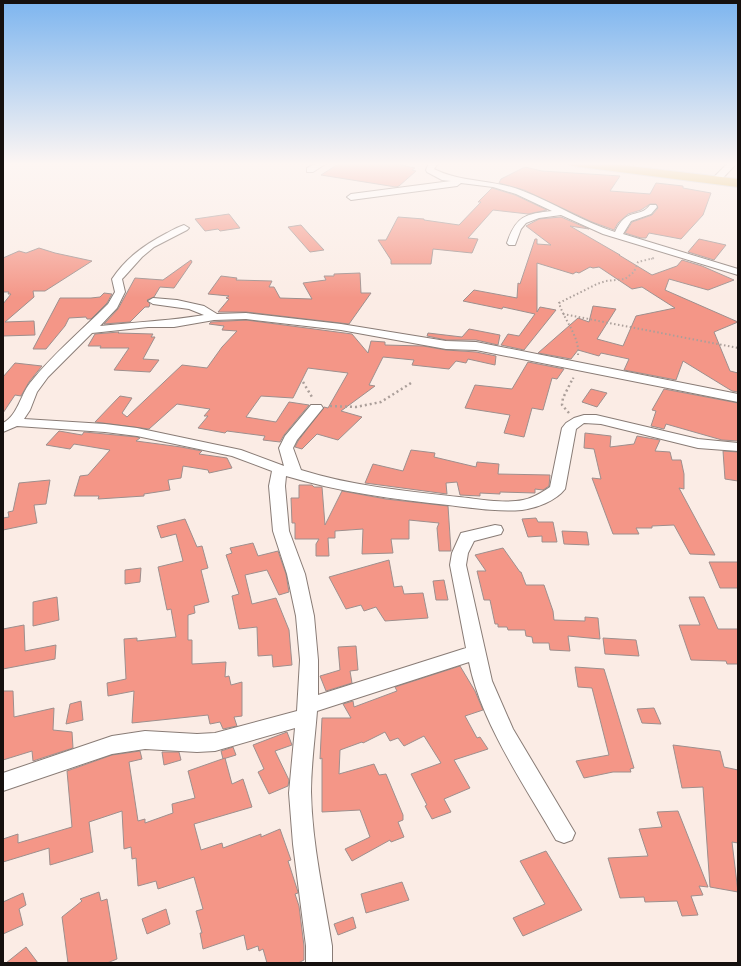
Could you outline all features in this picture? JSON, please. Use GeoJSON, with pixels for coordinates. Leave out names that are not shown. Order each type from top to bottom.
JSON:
{"type":"FeatureCollection","features":[{"type":"Feature","properties":{"kind":"street"},"geometry":{"type":"LineString","coordinates":[[554,208],[618,236],[738,272]]}},
{"type":"Feature","properties":{"kind":"street"},"geometry":{"type":"LineString","coordinates":[[618,236],[627,220],[635,215],[648,213],[653,208]]}},
{"type":"Feature","properties":{"kind":"street"},"geometry":{"type":"LineString","coordinates":[[512,243],[518,226],[522,222],[531,218],[562,212]]}},
{"type":"Feature","properties":{"kind":"street"},"geometry":{"type":"LineString","coordinates":[[9,425],[23,410],[31,391],[44,374],[91,330],[115,302],[120,292],[117,279],[133,260],[151,245],[184,228]]}},
{"type":"Feature","properties":{"kind":"street"},"geometry":{"type":"LineString","coordinates":[[153,301],[197,307],[208,311],[214,316]]}},
{"type":"Feature","properties":{"kind":"street"},"geometry":{"type":"LineString","coordinates":[[91,330],[148,324],[174,324],[214,316],[246,316],[341,327],[428,342],[476,346],[738,398]]}},
{"type":"Feature","properties":{"kind":"street"},"geometry":{"type":"LineString","coordinates":[[317,408],[290,439],[286,448],[287,471],[277,486],[281,531],[296,574],[305,616],[309,660],[308,711],[302,756],[300,793],[304,844],[319,946],[319,963]]}},
{"type":"Feature","properties":{"kind":"street"},"geometry":{"type":"LineString","coordinates":[[9,425],[137,432],[236,453],[287,471],[335,484],[389,494],[501,506],[523,505],[542,499],[557,489],[569,428],[572,424],[584,420],[592,419],[611,422],[709,446],[738,447]]}},
{"type":"Feature","properties":{"kind":"street"},"geometry":{"type":"LineString","coordinates":[[495,530],[467,536],[460,553],[458,565],[482,681],[505,733],[564,833]]}},
{"type":"Feature","properties":{"kind":"street"},"geometry":{"type":"LineString","coordinates":[[3,782],[112,745],[144,740],[197,743],[215,742],[476,652]]}},
{"type":"Feature","properties":{"kind":"path"},"geometry":{"type":"LineString","coordinates":[[584,420],[564,410],[562,405],[563,398],[569,389],[579,348],[577,338],[568,327],[559,303],[596,284],[606,281],[625,279],[634,272],[638,262],[655,257]]}},
{"type":"Feature","properties":{"kind":"path"},"geometry":{"type":"LineString","coordinates":[[563,314],[738,348]]}},
{"type":"Feature","properties":{"kind":"path"},"geometry":{"type":"LineString","coordinates":[[303,382],[317,408],[329,406],[356,407],[374,404],[387,399],[411,383]]}},
{"type":"Feature","properties":{"kind":"building"},"geometry":{"type":"Polygon","coordinates":[[[475,208],[543,208],[547,210],[528,214],[493,210],[468,238],[478,239],[472,253],[433,249],[431,264],[391,264],[391,260],[378,240],[386,240],[398,217],[424,219],[459,225],[475,208]]]}},
{"type":"Feature","properties":{"kind":"building"},"geometry":{"type":"Polygon","coordinates":[[[562,208],[644,208],[628,214],[618,223],[614,230],[592,222],[562,208]]]}},
{"type":"Feature","properties":{"kind":"building"},"geometry":{"type":"Polygon","coordinates":[[[658,208],[706,208],[703,215],[681,239],[649,233],[646,238],[641,238],[625,233],[632,222],[652,215],[658,208]]]}},
{"type":"Feature","properties":{"kind":"building"},"geometry":{"type":"Polygon","coordinates":[[[229,214],[240,228],[220,231],[218,229],[205,231],[195,219],[229,214]]]}},
{"type":"Feature","properties":{"kind":"building"},"geometry":{"type":"Polygon","coordinates":[[[561,217],[589,229],[570,226],[652,275],[677,266],[682,260],[702,266],[734,280],[708,290],[669,279],[665,290],[738,322],[714,332],[730,371],[738,373],[738,392],[732,391],[683,361],[676,380],[624,370],[629,359],[601,353],[599,356],[578,350],[571,359],[538,353],[578,318],[589,322],[593,306],[616,309],[597,339],[623,346],[636,316],[675,308],[642,287],[632,289],[599,267],[590,267],[579,273],[576,272],[573,274],[537,263],[537,312],[540,307],[556,310],[524,350],[501,345],[508,334],[519,336],[535,314],[503,307],[502,309],[463,301],[474,290],[517,298],[518,283],[520,284],[535,239],[537,239],[537,244],[551,245],[526,226],[539,219],[561,217]]]}},
{"type":"Feature","properties":{"kind":"building"},"geometry":{"type":"Polygon","coordinates":[[[301,225],[324,250],[310,252],[288,227],[301,225]]]}},
{"type":"Feature","properties":{"kind":"building"},"geometry":{"type":"Polygon","coordinates":[[[699,239],[726,245],[714,260],[688,252],[699,239]]]}},
{"type":"Feature","properties":{"kind":"building"},"geometry":{"type":"Polygon","coordinates":[[[39,248],[92,261],[45,291],[33,291],[34,297],[5,322],[34,321],[35,335],[3,336],[3,304],[11,294],[8,294],[9,292],[3,292],[3,258],[19,251],[26,253],[39,248]]]}},
{"type":"Feature","properties":{"kind":"building"},"geometry":{"type":"Polygon","coordinates":[[[191,260],[192,262],[174,288],[160,287],[154,297],[147,300],[150,304],[149,307],[145,307],[130,322],[104,324],[118,309],[135,278],[163,280],[191,260]]]}},
{"type":"Feature","properties":{"kind":"building"},"geometry":{"type":"Polygon","coordinates":[[[360,273],[361,293],[371,293],[349,324],[246,312],[218,312],[229,299],[226,298],[229,296],[208,294],[221,276],[237,278],[236,280],[272,281],[269,287],[274,287],[280,298],[312,299],[303,283],[326,280],[324,276],[334,276],[334,274],[360,273]]]}},
{"type":"Feature","properties":{"kind":"building"},"geometry":{"type":"Polygon","coordinates":[[[104,293],[112,294],[107,303],[91,319],[87,319],[86,317],[69,318],[65,326],[46,349],[33,349],[60,298],[100,297],[104,293]]]}},
{"type":"Feature","properties":{"kind":"building"},"geometry":{"type":"Polygon","coordinates":[[[246,320],[352,334],[368,353],[371,341],[385,342],[385,345],[423,346],[446,350],[476,352],[496,356],[495,365],[468,359],[466,363],[456,361],[449,369],[412,365],[414,360],[383,357],[369,385],[375,386],[341,411],[362,417],[338,440],[317,434],[302,449],[295,447],[298,441],[324,407],[328,408],[348,373],[308,368],[293,398],[261,396],[246,417],[276,422],[289,402],[309,405],[280,442],[263,440],[265,436],[227,431],[225,433],[198,428],[208,416],[204,416],[210,409],[177,404],[149,429],[95,422],[120,396],[132,398],[122,413],[127,417],[182,365],[207,368],[222,347],[237,331],[222,330],[224,326],[209,324],[211,322],[246,320]]]}},
{"type":"Feature","properties":{"kind":"building"},"geometry":{"type":"Polygon","coordinates":[[[469,329],[500,335],[498,345],[476,340],[446,340],[427,336],[428,333],[462,337],[469,329]]]}},
{"type":"Feature","properties":{"kind":"building"},"geometry":{"type":"Polygon","coordinates":[[[119,332],[118,333],[153,334],[151,337],[155,337],[143,359],[159,360],[150,372],[114,370],[129,348],[100,348],[101,346],[88,346],[95,334],[119,332]]]}},
{"type":"Feature","properties":{"kind":"building"},"geometry":{"type":"Polygon","coordinates":[[[528,362],[564,369],[557,379],[552,378],[543,410],[532,408],[524,437],[504,433],[510,415],[465,408],[475,385],[512,389],[528,362]]]}},
{"type":"Feature","properties":{"kind":"building"},"geometry":{"type":"Polygon","coordinates":[[[15,363],[42,366],[29,382],[21,396],[15,395],[3,413],[3,377],[15,363]]]}},
{"type":"Feature","properties":{"kind":"building"},"geometry":{"type":"Polygon","coordinates":[[[591,389],[607,393],[597,407],[582,402],[591,389]]]}},
{"type":"Feature","properties":{"kind":"building"},"geometry":{"type":"Polygon","coordinates":[[[664,389],[738,403],[738,441],[722,440],[666,424],[664,429],[651,426],[656,411],[652,410],[664,389]]]}},
{"type":"Feature","properties":{"kind":"building"},"geometry":{"type":"Polygon","coordinates":[[[59,431],[82,435],[84,432],[137,437],[140,438],[136,441],[181,447],[202,451],[199,454],[227,458],[232,468],[209,473],[208,470],[183,466],[181,478],[168,480],[170,490],[144,494],[144,496],[98,499],[99,496],[74,496],[80,476],[88,475],[110,450],[74,444],[70,449],[46,445],[59,431]]]}},
{"type":"Feature","properties":{"kind":"building"},"geometry":{"type":"Polygon","coordinates":[[[585,433],[611,436],[610,447],[634,444],[637,436],[660,440],[655,451],[670,452],[672,460],[681,460],[684,474],[684,489],[679,488],[715,555],[690,554],[674,525],[652,526],[652,528],[636,528],[639,534],[613,534],[592,478],[601,479],[594,449],[584,448],[585,433]]]}},
{"type":"Feature","properties":{"kind":"building"},"geometry":{"type":"Polygon","coordinates":[[[411,450],[435,453],[434,457],[476,467],[477,462],[499,464],[498,474],[550,475],[549,486],[543,490],[535,489],[535,493],[480,493],[480,496],[460,495],[457,482],[446,483],[447,494],[365,483],[373,464],[403,471],[411,450]]]}},
{"type":"Feature","properties":{"kind":"building"},"geometry":{"type":"Polygon","coordinates":[[[723,451],[738,452],[738,481],[725,479],[723,451]]]}},
{"type":"Feature","properties":{"kind":"building"},"geometry":{"type":"Polygon","coordinates":[[[50,480],[46,504],[34,505],[37,523],[3,530],[3,518],[9,517],[8,512],[13,511],[19,483],[50,480]]]}},
{"type":"Feature","properties":{"kind":"building"},"geometry":{"type":"Polygon","coordinates":[[[299,485],[322,487],[325,525],[342,491],[386,499],[448,506],[451,551],[439,551],[437,528],[439,523],[409,520],[409,539],[391,539],[393,553],[362,554],[363,529],[335,531],[335,538],[328,538],[329,556],[316,556],[316,544],[319,539],[295,539],[295,523],[292,523],[291,498],[299,498],[299,485]]]}},
{"type":"Feature","properties":{"kind":"building"},"geometry":{"type":"Polygon","coordinates":[[[536,518],[538,522],[553,522],[557,542],[542,542],[542,536],[528,537],[522,519],[536,518]]]}},
{"type":"Feature","properties":{"kind":"building"},"geometry":{"type":"Polygon","coordinates":[[[185,519],[197,547],[202,546],[208,568],[201,570],[209,602],[194,606],[195,613],[188,615],[188,640],[192,640],[192,664],[226,662],[225,677],[229,676],[231,685],[242,682],[242,716],[234,717],[237,726],[223,729],[220,722],[210,724],[208,715],[132,723],[134,691],[108,696],[107,683],[126,679],[124,639],[137,638],[137,641],[176,637],[171,609],[167,610],[158,567],[183,561],[176,534],[161,538],[157,526],[185,519]]]}},
{"type":"Feature","properties":{"kind":"building"},"geometry":{"type":"Polygon","coordinates":[[[562,531],[587,532],[589,545],[564,544],[562,531]]]}},
{"type":"Feature","properties":{"kind":"building"},"geometry":{"type":"Polygon","coordinates":[[[253,543],[258,556],[278,551],[286,574],[289,592],[279,595],[267,570],[245,575],[252,604],[276,598],[289,630],[292,665],[273,667],[272,655],[258,656],[257,627],[239,629],[232,596],[239,594],[226,555],[232,553],[230,548],[253,543]]]}},
{"type":"Feature","properties":{"kind":"building"},"geometry":{"type":"Polygon","coordinates":[[[503,548],[521,572],[526,585],[544,585],[553,611],[554,620],[585,621],[585,617],[598,618],[600,639],[568,636],[570,651],[550,650],[549,643],[533,643],[532,637],[526,636],[525,630],[508,630],[507,627],[498,627],[498,624],[495,624],[490,600],[484,600],[477,571],[486,571],[475,555],[503,548]]]}},
{"type":"Feature","properties":{"kind":"building"},"geometry":{"type":"Polygon","coordinates":[[[389,560],[394,587],[402,586],[404,594],[423,593],[428,618],[385,621],[376,607],[364,611],[361,605],[346,609],[329,577],[389,560]]]}},
{"type":"Feature","properties":{"kind":"building"},"geometry":{"type":"Polygon","coordinates":[[[709,562],[738,562],[738,588],[720,588],[709,562]]]}},
{"type":"Feature","properties":{"kind":"building"},"geometry":{"type":"Polygon","coordinates":[[[141,568],[140,582],[125,584],[125,570],[141,568]]]}},
{"type":"Feature","properties":{"kind":"building"},"geometry":{"type":"Polygon","coordinates":[[[444,580],[448,600],[436,600],[433,581],[444,580]]]}},
{"type":"Feature","properties":{"kind":"building"},"geometry":{"type":"Polygon","coordinates":[[[57,597],[59,620],[33,626],[33,602],[57,597]]]}},
{"type":"Feature","properties":{"kind":"building"},"geometry":{"type":"Polygon","coordinates":[[[689,597],[704,597],[718,629],[738,629],[738,664],[727,664],[726,661],[691,660],[679,625],[700,625],[689,597]]]}},
{"type":"Feature","properties":{"kind":"building"},"geometry":{"type":"Polygon","coordinates":[[[24,625],[25,651],[56,645],[55,659],[3,669],[3,629],[24,625]]]}},
{"type":"Feature","properties":{"kind":"building"},"geometry":{"type":"Polygon","coordinates":[[[603,638],[636,640],[639,656],[605,654],[603,638]]]}},
{"type":"Feature","properties":{"kind":"building"},"geometry":{"type":"Polygon","coordinates":[[[356,646],[358,670],[350,671],[352,683],[326,691],[320,676],[340,670],[338,647],[356,646]]]}},
{"type":"Feature","properties":{"kind":"building"},"geometry":{"type":"Polygon","coordinates":[[[460,666],[475,691],[483,710],[465,716],[477,738],[480,737],[488,749],[454,760],[470,788],[444,799],[451,812],[432,819],[425,806],[427,805],[411,774],[441,763],[424,736],[404,746],[398,738],[390,741],[385,732],[363,743],[362,742],[340,750],[339,774],[374,764],[379,775],[386,774],[403,815],[403,820],[398,822],[404,837],[391,842],[390,840],[352,861],[345,849],[370,837],[360,810],[322,812],[322,758],[320,759],[322,718],[351,718],[343,704],[353,701],[354,707],[397,691],[395,687],[460,666]]]}},
{"type":"Feature","properties":{"kind":"building"},"geometry":{"type":"Polygon","coordinates":[[[575,667],[604,669],[634,768],[630,769],[631,772],[613,772],[584,778],[576,761],[609,755],[592,688],[578,687],[575,667]]]}},
{"type":"Feature","properties":{"kind":"building"},"geometry":{"type":"Polygon","coordinates":[[[3,691],[13,691],[14,717],[54,708],[53,730],[72,732],[73,748],[33,761],[32,751],[3,760],[3,691]]]}},
{"type":"Feature","properties":{"kind":"building"},"geometry":{"type":"Polygon","coordinates":[[[81,701],[83,720],[66,724],[70,704],[81,701]]]}},
{"type":"Feature","properties":{"kind":"building"},"geometry":{"type":"Polygon","coordinates":[[[654,708],[661,724],[642,723],[637,709],[654,708]]]}},
{"type":"Feature","properties":{"kind":"building"},"geometry":{"type":"Polygon","coordinates":[[[287,732],[292,745],[275,751],[289,780],[288,786],[269,794],[258,772],[264,769],[253,745],[287,732]]]}},
{"type":"Feature","properties":{"kind":"building"},"geometry":{"type":"Polygon","coordinates":[[[673,745],[720,751],[724,767],[738,770],[738,843],[732,842],[738,892],[710,887],[703,787],[682,788],[673,745]]]}},
{"type":"Feature","properties":{"kind":"building"},"geometry":{"type":"Polygon","coordinates":[[[233,747],[236,755],[223,759],[221,751],[233,747]]]}},
{"type":"Feature","properties":{"kind":"building"},"geometry":{"type":"Polygon","coordinates":[[[140,751],[142,759],[129,762],[138,821],[145,819],[145,823],[173,813],[172,804],[195,798],[188,771],[225,758],[232,784],[243,779],[252,807],[194,824],[201,850],[222,843],[223,848],[261,834],[261,837],[280,829],[291,860],[288,861],[298,892],[295,894],[299,906],[304,946],[304,960],[298,963],[267,963],[263,949],[259,951],[258,946],[247,950],[244,935],[203,949],[200,933],[202,933],[196,911],[203,909],[194,877],[158,889],[156,881],[138,886],[136,858],[132,859],[131,847],[124,849],[122,811],[89,822],[93,852],[50,865],[49,848],[3,862],[3,839],[18,834],[18,843],[72,827],[67,771],[112,755],[140,751]]]}},
{"type":"Feature","properties":{"kind":"building"},"geometry":{"type":"Polygon","coordinates":[[[162,752],[179,752],[181,760],[164,765],[162,752]]]}},
{"type":"Feature","properties":{"kind":"building"},"geometry":{"type":"Polygon","coordinates":[[[678,811],[708,887],[699,886],[703,895],[691,896],[698,915],[682,916],[677,901],[645,902],[644,897],[620,898],[608,858],[648,856],[639,829],[662,827],[657,812],[678,811]]]}},
{"type":"Feature","properties":{"kind":"building"},"geometry":{"type":"Polygon","coordinates":[[[546,851],[582,910],[523,936],[513,918],[545,904],[520,861],[546,851]]]}},
{"type":"Feature","properties":{"kind":"building"},"geometry":{"type":"Polygon","coordinates":[[[402,882],[409,900],[366,913],[361,894],[402,882]]]}},
{"type":"Feature","properties":{"kind":"building"},"geometry":{"type":"Polygon","coordinates":[[[99,892],[101,901],[107,899],[117,959],[107,963],[68,963],[62,917],[82,901],[80,899],[99,892]]]}},
{"type":"Feature","properties":{"kind":"building"},"geometry":{"type":"Polygon","coordinates":[[[23,893],[26,905],[19,909],[23,925],[3,934],[3,902],[23,893]]]}},
{"type":"Feature","properties":{"kind":"building"},"geometry":{"type":"Polygon","coordinates":[[[166,909],[170,924],[147,934],[142,919],[166,909]]]}},
{"type":"Feature","properties":{"kind":"building"},"geometry":{"type":"Polygon","coordinates":[[[353,917],[356,928],[338,935],[334,924],[353,917]]]}},
{"type":"Feature","properties":{"kind":"building"},"geometry":{"type":"Polygon","coordinates":[[[26,947],[38,963],[6,963],[26,947]]]}}]}
